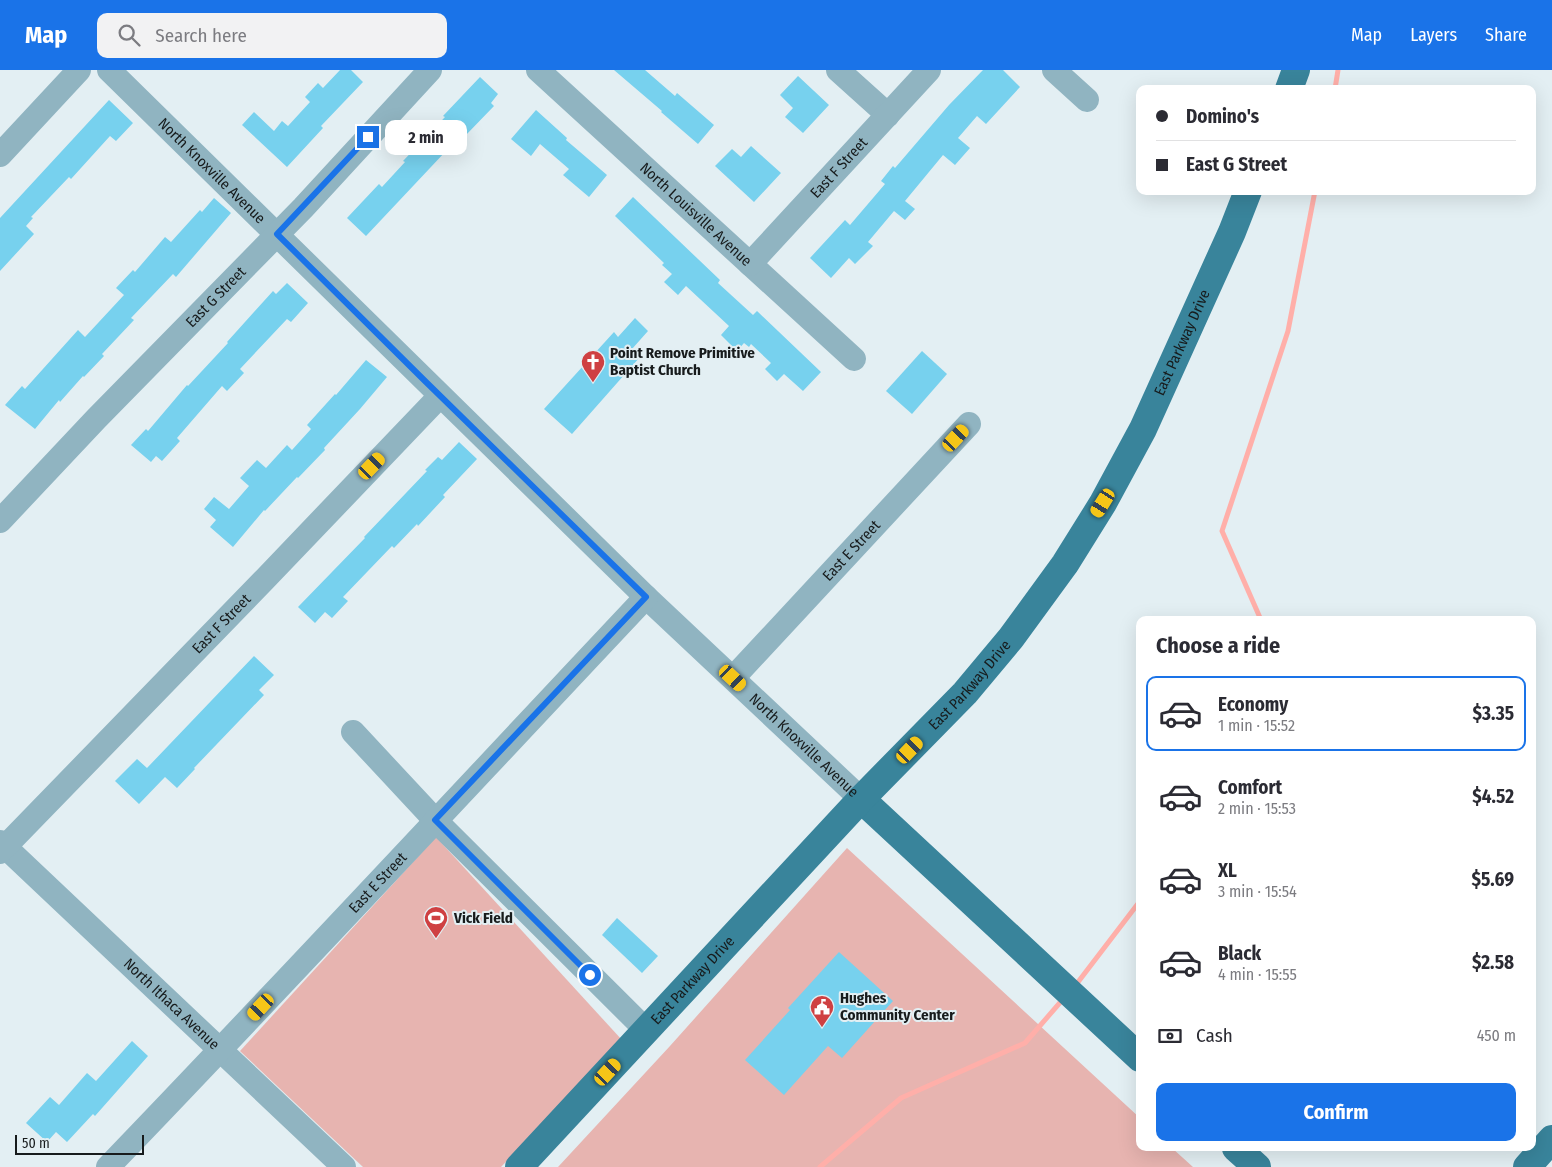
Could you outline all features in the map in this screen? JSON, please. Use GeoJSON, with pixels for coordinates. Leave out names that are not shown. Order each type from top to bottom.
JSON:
{"type":"FeatureCollection","features":[{"type":"Feature","properties":{"kind":"main road"},"geometry":{"type":"LineString","coordinates":[[1290,85],[1296,70]]}},
{"type":"Feature","properties":{"kind":"main road","name":"East Parkway Drive"},"geometry":{"type":"LineString","coordinates":[[519,1167],[861,799],[965,693],[1011,638],[1065,564],[1103,503],[1143,428],[1232,232],[1246,195]]}},
{"type":"Feature","properties":{"kind":"main road","name":"North Knoxville Avenue"},"geometry":{"type":"LineString","coordinates":[[861,799],[1136,1054]]}},
{"type":"Feature","properties":{"kind":"main road"},"geometry":{"type":"LineString","coordinates":[[1528,1167],[1552,1139]]}},
{"type":"Feature","properties":{"kind":"main road"},"geometry":{"type":"LineString","coordinates":[[1239,1151],[1257,1167]]}},
{"type":"Feature","properties":{"kind":"street"},"geometry":{"type":"LineString","coordinates":[[0,155],[79,70]]}},
{"type":"Feature","properties":{"kind":"street","name":"North Knoxville Avenue"},"geometry":{"type":"LineString","coordinates":[[109,70],[646,597],[861,799]]}},
{"type":"Feature","properties":{"kind":"street","name":"East G Street"},"geometry":{"type":"LineString","coordinates":[[0,520],[277,234],[430,70]]}},
{"type":"Feature","properties":{"kind":"street","name":"North Louisville Avenue"},"geometry":{"type":"LineString","coordinates":[[538,70],[854,359]]}},
{"type":"Feature","properties":{"kind":"street"},"geometry":{"type":"LineString","coordinates":[[838,70],[888,115]]}},
{"type":"Feature","properties":{"kind":"street","name":"East F Street"},"geometry":{"type":"LineString","coordinates":[[750,264],[929,70]]}},
{"type":"Feature","properties":{"kind":"street"},"geometry":{"type":"LineString","coordinates":[[1054,70],[1087,100]]}},
{"type":"Feature","properties":{"kind":"street","name":"East F Street"},"geometry":{"type":"LineString","coordinates":[[2,847],[251,593],[440,396]]}},
{"type":"Feature","properties":{"kind":"street","name":"East E Street"},"geometry":{"type":"LineString","coordinates":[[733,678],[969,424]]}},
{"type":"Feature","properties":{"kind":"street","name":"East E Street"},"geometry":{"type":"LineString","coordinates":[[108,1167],[221,1050],[646,597]]}},
{"type":"Feature","properties":{"kind":"street"},"geometry":{"type":"LineString","coordinates":[[353,732],[435,820],[647,1031]]}},
{"type":"Feature","properties":{"kind":"street","name":"North Ithaca Avenue"},"geometry":{"type":"LineString","coordinates":[[2,847],[344,1167]]}},
{"type":"Feature","properties":{"kind":"shaded area","name":"Vick Field"},"geometry":{"type":"Polygon","coordinates":[[[436,837],[622,1040],[501,1167],[363,1167],[240,1051],[436,837]]]}},
{"type":"Feature","properties":{"kind":"shaded area"},"geometry":{"type":"Polygon","coordinates":[[[847,848],[1136,1114],[1136,1151],[1175,1151],[1193,1167],[558,1167],[670,1046],[847,848]]]}},
{"type":"Feature","properties":{"kind":"building"},"geometry":{"type":"Polygon","coordinates":[[[340,70],[351,70],[363,82],[321,126],[323,128],[287,167],[242,125],[254,112],[274,131],[282,121],[288,126],[310,102],[305,97],[318,83],[323,88],[340,70]]]}},
{"type":"Feature","properties":{"kind":"building"},"geometry":{"type":"Polygon","coordinates":[[[614,70],[645,70],[675,96],[677,93],[714,125],[698,144],[614,70]]]}},
{"type":"Feature","properties":{"kind":"building"},"geometry":{"type":"Polygon","coordinates":[[[983,70],[1003,70],[1020,87],[986,124],[977,116],[958,138],[970,148],[955,165],[943,155],[905,201],[915,209],[905,220],[894,211],[868,242],[873,246],[855,264],[849,258],[831,278],[810,258],[845,220],[850,225],[885,184],[881,181],[893,166],[895,168],[949,105],[983,70]]]}},
{"type":"Feature","properties":{"kind":"building"},"geometry":{"type":"Polygon","coordinates":[[[798,76],[829,105],[803,133],[785,117],[793,108],[780,95],[798,76]]]}},
{"type":"Feature","properties":{"kind":"building"},"geometry":{"type":"Polygon","coordinates":[[[480,77],[498,94],[491,103],[494,106],[465,136],[462,134],[366,236],[347,218],[379,184],[382,187],[405,162],[403,161],[445,117],[443,116],[480,77]]]}},
{"type":"Feature","properties":{"kind":"building"},"geometry":{"type":"Polygon","coordinates":[[[109,100],[133,123],[116,141],[110,136],[71,179],[69,177],[31,217],[33,218],[26,226],[34,234],[0,271],[0,218],[109,100]]]}},
{"type":"Feature","properties":{"kind":"building"},"geometry":{"type":"Polygon","coordinates":[[[536,110],[567,138],[566,140],[607,175],[589,197],[563,175],[569,169],[540,144],[531,156],[511,139],[536,110]]]}},
{"type":"Feature","properties":{"kind":"building"},"geometry":{"type":"Polygon","coordinates":[[[751,146],[781,173],[754,202],[715,166],[732,149],[741,157],[751,146]]]}},
{"type":"Feature","properties":{"kind":"building"},"geometry":{"type":"Polygon","coordinates":[[[633,197],[720,280],[718,283],[753,315],[757,311],[821,372],[803,391],[784,374],[777,381],[765,369],[771,363],[751,344],[749,347],[744,343],[737,351],[721,335],[729,326],[686,286],[678,295],[664,282],[672,274],[662,265],[664,263],[615,216],[633,197]]]}},
{"type":"Feature","properties":{"kind":"building"},"geometry":{"type":"Polygon","coordinates":[[[214,198],[231,213],[176,277],[173,274],[131,318],[134,320],[102,354],[104,356],[60,402],[59,400],[35,429],[5,405],[22,386],[25,389],[78,330],[85,337],[124,295],[116,288],[133,270],[135,272],[165,237],[171,242],[200,210],[202,212],[214,198]]]}},
{"type":"Feature","properties":{"kind":"building"},"geometry":{"type":"Polygon","coordinates":[[[287,283],[308,303],[291,322],[287,319],[240,369],[244,373],[227,391],[222,386],[177,438],[180,441],[162,461],[156,456],[151,462],[131,445],[146,429],[148,431],[187,385],[228,343],[273,291],[276,294],[287,283]]]}},
{"type":"Feature","properties":{"kind":"building","name":"Point Remove Primitive Baptist Church"},"geometry":{"type":"Polygon","coordinates":[[[635,318],[648,331],[632,349],[640,357],[572,434],[544,409],[614,332],[618,337],[635,318]]]}},
{"type":"Feature","properties":{"kind":"building"},"geometry":{"type":"Polygon","coordinates":[[[922,351],[947,374],[912,414],[886,391],[922,351]]]}},
{"type":"Feature","properties":{"kind":"building"},"geometry":{"type":"Polygon","coordinates":[[[366,360],[387,377],[324,448],[325,450],[264,510],[233,547],[210,527],[216,520],[204,509],[214,497],[229,509],[249,486],[240,478],[257,460],[266,468],[287,445],[292,450],[311,429],[307,425],[366,360]]]}},
{"type":"Feature","properties":{"kind":"building"},"geometry":{"type":"Polygon","coordinates":[[[459,442],[477,459],[443,495],[445,497],[418,526],[417,524],[394,548],[392,546],[343,597],[348,601],[332,618],[325,612],[315,623],[298,607],[427,471],[425,470],[438,457],[442,460],[459,442]]]}},
{"type":"Feature","properties":{"kind":"building"},"geometry":{"type":"Polygon","coordinates":[[[254,656],[274,675],[259,690],[264,695],[177,788],[165,777],[139,804],[115,781],[137,759],[147,768],[254,656]]]}},
{"type":"Feature","properties":{"kind":"building"},"geometry":{"type":"Polygon","coordinates":[[[617,918],[658,956],[642,973],[602,935],[617,918]]]}},
{"type":"Feature","properties":{"kind":"building","name":"Hughes Community Center"},"geometry":{"type":"Polygon","coordinates":[[[839,952],[893,1001],[842,1058],[828,1046],[784,1095],[745,1060],[790,1010],[788,1008],[839,952]]]}},
{"type":"Feature","properties":{"kind":"building"},"geometry":{"type":"Polygon","coordinates":[[[132,1041],[148,1056],[95,1116],[93,1114],[67,1142],[56,1132],[47,1142],[26,1123],[50,1097],[59,1105],[87,1073],[96,1081],[132,1041]]]}},
{"type":"Feature","properties":{"kind":"waterway"},"geometry":{"type":"LineString","coordinates":[[1336,85],[1338,70]]}},
{"type":"Feature","properties":{"kind":"waterway"},"geometry":{"type":"LineString","coordinates":[[1259,616],[1222,531],[1288,331],[1314,195]]}},
{"type":"Feature","properties":{"kind":"waterway"},"geometry":{"type":"LineString","coordinates":[[1075,986],[1136,906]]}},
{"type":"Feature","properties":{"kind":"waterway"},"geometry":{"type":"LineString","coordinates":[[820,1167],[901,1098],[1025,1043],[1064,998]]}},
{"type":"Feature","properties":{"kind":"place","name":"Point Remove Primitive Baptist Church"},"geometry":{"type":"Point","coordinates":[593,383]}},
{"type":"Feature","properties":{"kind":"place","name":"Vick Field"},"geometry":{"type":"Point","coordinates":[436,939]}},
{"type":"Feature","properties":{"kind":"place","name":"Hughes Community Center"},"geometry":{"type":"Point","coordinates":[822,1028]}},
{"type":"Feature","properties":{"kind":"route"},"geometry":{"type":"LineString","coordinates":[[368,137],[277,234],[646,597],[435,820],[590,975]]}}]}
